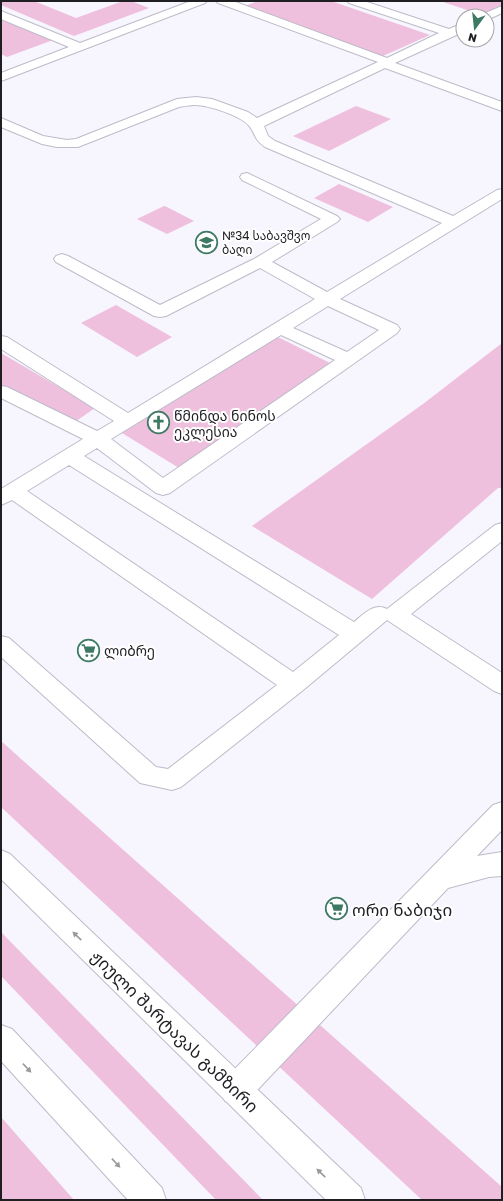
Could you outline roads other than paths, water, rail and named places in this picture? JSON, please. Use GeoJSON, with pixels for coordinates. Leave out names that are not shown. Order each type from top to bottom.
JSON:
{"type":"FeatureCollection","features":[{"type":"Feature","properties":{"kind":"street"},"geometry":{"type":"LineString","coordinates":[[1,77],[201,1]]}},
{"type":"Feature","properties":{"kind":"street"},"geometry":{"type":"LineString","coordinates":[[222,1],[382,59],[385,64],[502,107]]}},
{"type":"Feature","properties":{"kind":"street"},"geometry":{"type":"LineString","coordinates":[[353,1],[450,33]]}},
{"type":"Feature","properties":{"kind":"street"},"geometry":{"type":"LineString","coordinates":[[1,15],[79,48]]}},
{"type":"Feature","properties":{"kind":"street"},"geometry":{"type":"LineString","coordinates":[[256,124],[455,31]]}},
{"type":"Feature","properties":{"kind":"street"},"geometry":{"type":"LineString","coordinates":[[1,122],[48,142],[63,145],[78,143],[177,103],[196,101],[212,103],[243,115],[256,124],[262,138],[270,144],[453,222]]}},
{"type":"Feature","properties":{"kind":"street"},"geometry":{"type":"LineString","coordinates":[[62,259],[160,312],[260,262],[332,219],[247,177]]}},
{"type":"Feature","properties":{"kind":"street"},"geometry":{"type":"LineString","coordinates":[[294,685],[7,494],[502,192]]}},
{"type":"Feature","properties":{"kind":"street"},"geometry":{"type":"LineString","coordinates":[[1,391],[98,439],[163,488],[391,329],[327,299],[260,262]]}},
{"type":"Feature","properties":{"kind":"street"},"geometry":{"type":"LineString","coordinates":[[280,328],[348,359]]}},
{"type":"Feature","properties":{"kind":"street"},"geometry":{"type":"LineString","coordinates":[[1,341],[128,421]]}},
{"type":"Feature","properties":{"kind":"street"},"geometry":{"type":"LineString","coordinates":[[69,456],[355,634]]}},
{"type":"Feature","properties":{"kind":"street"},"geometry":{"type":"LineString","coordinates":[[502,530],[395,615],[502,685]]}},
{"type":"Feature","properties":{"kind":"street"},"geometry":{"type":"LineString","coordinates":[[1,644],[149,776],[172,780],[294,685],[379,614]]}},
{"type":"Feature","properties":{"kind":"street"},"geometry":{"type":"LineString","coordinates":[[236,1090],[502,813]]}},
{"type":"Feature","properties":{"kind":"street","name":"ჟიული შარტავას გამზირი"},"geometry":{"type":"LineString","coordinates":[[1,862],[349,1200]]}},
{"type":"Feature","properties":{"kind":"street"},"geometry":{"type":"LineString","coordinates":[[439,879],[498,868]]}},
{"type":"Feature","properties":{"kind":"street"},"geometry":{"type":"LineString","coordinates":[[1,1039],[150,1200]]}},
{"type":"Feature","properties":{"kind":"place","name":"№34 საბავშვო ბაღი"},"geometry":{"type":"Point","coordinates":[207,242]}},
{"type":"Feature","properties":{"kind":"place","name":"წმინდა ნინოს ეკლესია"},"geometry":{"type":"Point","coordinates":[158,423]}},
{"type":"Feature","properties":{"kind":"place","name":"ლიბრე"},"geometry":{"type":"Point","coordinates":[89,650]}},
{"type":"Feature","properties":{"kind":"place","name":"ორი ნაბიჯი"},"geometry":{"type":"Point","coordinates":[336,909]}}]}
